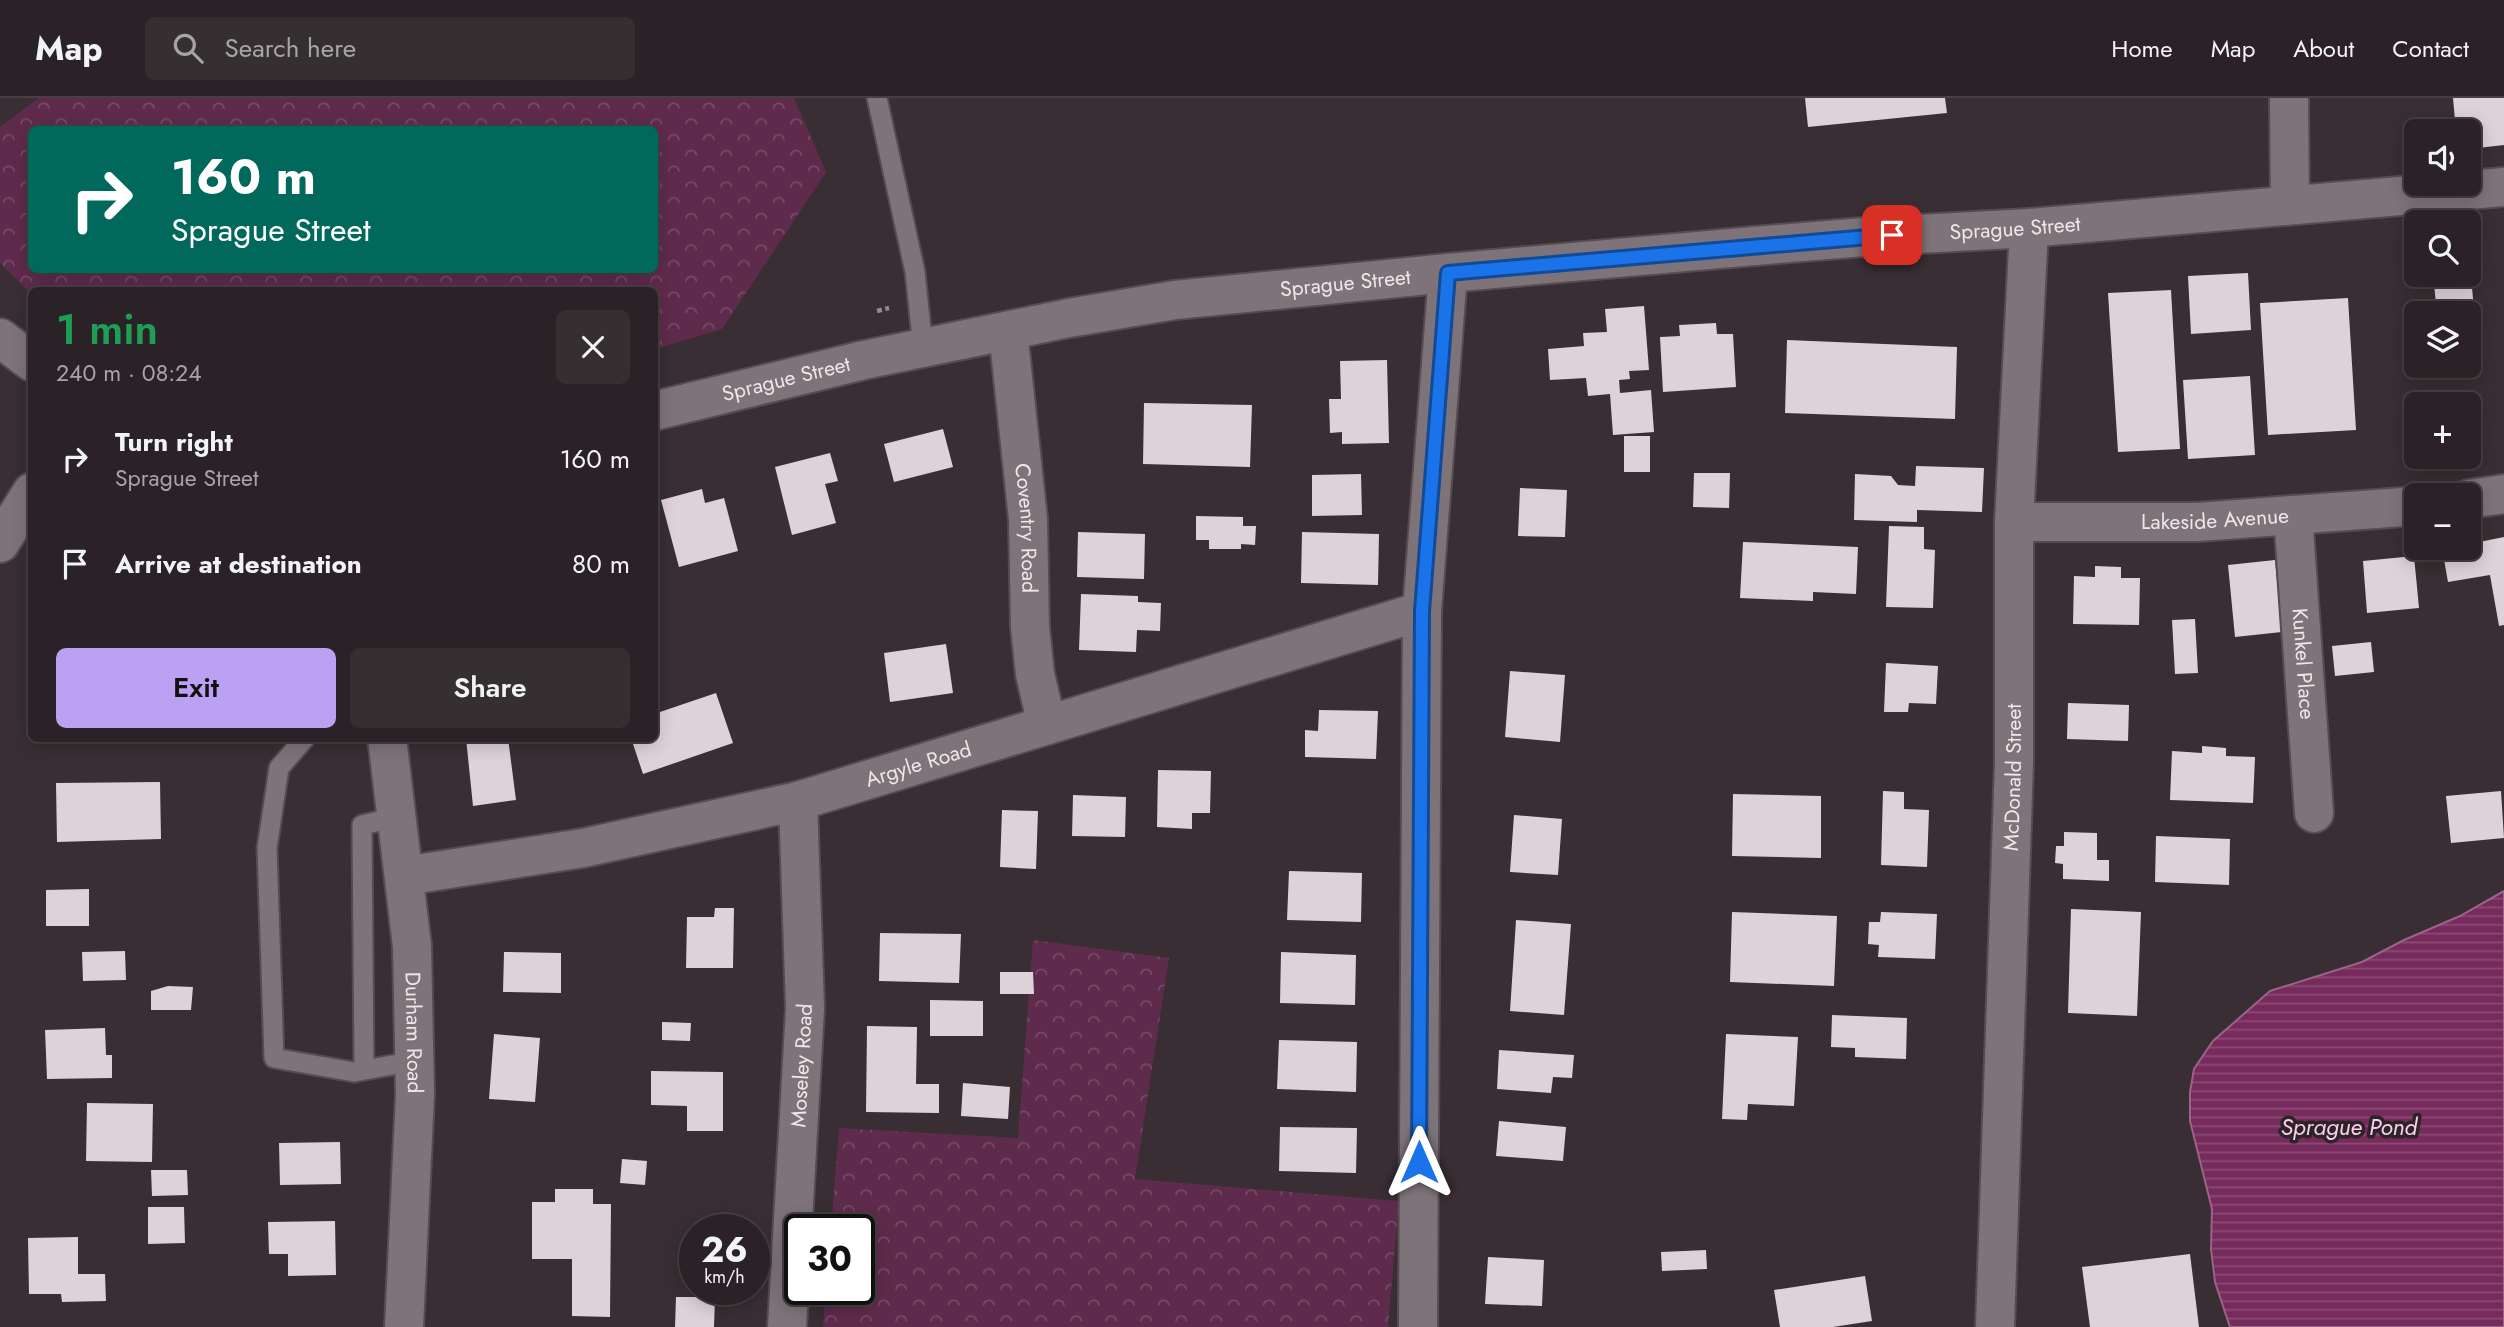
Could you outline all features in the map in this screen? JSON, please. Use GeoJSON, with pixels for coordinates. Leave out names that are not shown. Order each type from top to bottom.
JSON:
{"type":"FeatureCollection","features":[{"type":"Feature","properties":{"kind":"street"},"geometry":{"type":"LineString","coordinates":[[2289,98],[2290,205]]}},
{"type":"Feature","properties":{"kind":"street","name":"Sprague Street"},"geometry":{"type":"LineString","coordinates":[[658,410],[864,360],[1175,300],[1864,237],[2029,228],[2504,187]]}},
{"type":"Feature","properties":{"kind":"street","name":"McDonald Street"},"geometry":{"type":"LineString","coordinates":[[1995,1327],[2014,762],[2014,523],[2029,228]]}},
{"type":"Feature","properties":{"kind":"street"},"geometry":{"type":"LineString","coordinates":[[1418,1327],[1422,611],[1448,273]]}},
{"type":"Feature","properties":{"kind":"street","name":"Coventry Road"},"geometry":{"type":"LineString","coordinates":[[1008,331],[1028,519],[1030,627],[1034,663],[1047,725]]}},
{"type":"Feature","properties":{"kind":"street"},"geometry":{"type":"LineString","coordinates":[[0,338],[28,359]]}},
{"type":"Feature","properties":{"kind":"street"},"geometry":{"type":"LineString","coordinates":[[2481,497],[2504,494]]}},
{"type":"Feature","properties":{"kind":"street"},"geometry":{"type":"LineString","coordinates":[[0,542],[28,498]]}},
{"type":"Feature","properties":{"kind":"street","name":"Lakeside Avenue"},"geometry":{"type":"LineString","coordinates":[[2014,523],[2198,522],[2404,507]]}},
{"type":"Feature","properties":{"kind":"street","name":"Kunkel Place"},"geometry":{"type":"LineString","coordinates":[[2293,515],[2314,813]]}},
{"type":"Feature","properties":{"kind":"street","name":"Argyle Road"},"geometry":{"type":"LineString","coordinates":[[404,876],[583,848],[799,801],[1422,611]]}},
{"type":"Feature","properties":{"kind":"street","name":"Durham Road"},"geometry":{"type":"LineString","coordinates":[[388,742],[412,946],[415,1094],[404,1327]]}},
{"type":"Feature","properties":{"kind":"street","name":"Moseley Road"},"geometry":{"type":"LineString","coordinates":[[788,1327],[806,1009],[799,801]]}},
{"type":"Feature","properties":{"kind":"lane"},"geometry":{"type":"LineString","coordinates":[[877,98],[915,272],[923,348]]}},
{"type":"Feature","properties":{"kind":"lane"},"geometry":{"type":"LineString","coordinates":[[302,742],[279,768],[267,848],[274,1058],[354,1072],[414,1061]]}},
{"type":"Feature","properties":{"kind":"lane"},"geometry":{"type":"LineString","coordinates":[[364,1070],[362,825],[397,817]]}},
{"type":"Feature","properties":{"kind":"green space"},"geometry":{"type":"Polygon","coordinates":[[[39,98],[794,98],[826,172],[722,329],[658,348],[658,287],[28,287],[28,291],[0,263],[0,127],[39,98]]]}},
{"type":"Feature","properties":{"kind":"green space"},"geometry":{"type":"Polygon","coordinates":[[[1033,940],[1169,958],[1135,1179],[1399,1201],[1388,1327],[823,1327],[825,1305],[875,1305],[875,1214],[832,1214],[839,1128],[1018,1138],[1033,940]]]}},
{"type":"Feature","properties":{"kind":"water","name":"Sprague Pond"},"geometry":{"type":"Polygon","coordinates":[[[2504,891],[2504,1327],[2230,1327],[2215,1282],[2211,1249],[2212,1209],[2190,1121],[2190,1092],[2194,1069],[2213,1041],[2270,991],[2362,962],[2460,916],[2504,891]]]}},
{"type":"Feature","properties":{"kind":"building"},"geometry":{"type":"Polygon","coordinates":[[[1805,98],[1945,98],[1947,113],[1808,127],[1805,98]]]}},
{"type":"Feature","properties":{"kind":"building"},"geometry":{"type":"Polygon","coordinates":[[[2453,98],[2504,98],[2504,145],[2481,148],[2481,119],[2455,119],[2453,98]]]}},
{"type":"Feature","properties":{"kind":"building"},"geometry":{"type":"Polygon","coordinates":[[[2248,273],[2251,330],[2191,334],[2188,276],[2248,273]]]}},
{"type":"Feature","properties":{"kind":"building"},"geometry":{"type":"Polygon","coordinates":[[[2434,287],[2472,287],[2473,301],[2436,301],[2434,287]]]}},
{"type":"Feature","properties":{"kind":"building"},"geometry":{"type":"Polygon","coordinates":[[[2171,290],[2180,449],[2118,452],[2108,293],[2171,290]]]}},
{"type":"Feature","properties":{"kind":"building"},"geometry":{"type":"Polygon","coordinates":[[[2348,298],[2356,430],[2268,435],[2260,303],[2348,298]]]}},
{"type":"Feature","properties":{"kind":"building"},"geometry":{"type":"Polygon","coordinates":[[[1644,306],[1649,370],[1629,371],[1630,379],[1619,380],[1620,393],[1651,390],[1654,432],[1613,435],[1610,394],[1588,396],[1586,378],[1550,380],[1548,349],[1584,346],[1583,333],[1607,332],[1605,309],[1644,306]]]}},
{"type":"Feature","properties":{"kind":"building"},"geometry":{"type":"Polygon","coordinates":[[[1716,323],[1717,334],[1733,334],[1736,387],[1663,392],[1660,337],[1680,336],[1679,325],[1716,323]]]}},
{"type":"Feature","properties":{"kind":"building"},"geometry":{"type":"Polygon","coordinates":[[[1787,340],[1957,347],[1955,419],[1785,413],[1787,340]]]}},
{"type":"Feature","properties":{"kind":"building"},"geometry":{"type":"Polygon","coordinates":[[[1387,360],[1389,443],[1342,444],[1342,432],[1330,433],[1329,399],[1341,399],[1340,361],[1387,360]]]}},
{"type":"Feature","properties":{"kind":"building"},"geometry":{"type":"Polygon","coordinates":[[[2250,376],[2255,455],[2188,459],[2183,380],[2250,376]]]}},
{"type":"Feature","properties":{"kind":"building"},"geometry":{"type":"Polygon","coordinates":[[[1144,403],[1252,405],[1250,467],[1143,464],[1144,403]]]}},
{"type":"Feature","properties":{"kind":"building"},"geometry":{"type":"Polygon","coordinates":[[[943,429],[953,467],[894,482],[884,444],[943,429]]]}},
{"type":"Feature","properties":{"kind":"building"},"geometry":{"type":"Polygon","coordinates":[[[1624,436],[1650,436],[1650,472],[1624,472],[1624,436]]]}},
{"type":"Feature","properties":{"kind":"building"},"geometry":{"type":"Polygon","coordinates":[[[830,453],[838,481],[825,484],[836,523],[792,535],[775,467],[830,453]]]}},
{"type":"Feature","properties":{"kind":"building"},"geometry":{"type":"Polygon","coordinates":[[[1916,466],[1984,468],[1982,512],[1917,510],[1917,522],[1854,520],[1855,474],[1891,476],[1898,485],[1915,486],[1916,466]]]}},
{"type":"Feature","properties":{"kind":"building"},"geometry":{"type":"Polygon","coordinates":[[[1694,473],[1730,473],[1729,508],[1693,507],[1694,473]]]}},
{"type":"Feature","properties":{"kind":"building"},"geometry":{"type":"Polygon","coordinates":[[[1361,474],[1362,515],[1312,516],[1312,475],[1361,474]]]}},
{"type":"Feature","properties":{"kind":"building"},"geometry":{"type":"Polygon","coordinates":[[[1520,488],[1567,490],[1565,537],[1518,536],[1520,488]]]}},
{"type":"Feature","properties":{"kind":"building"},"geometry":{"type":"Polygon","coordinates":[[[702,489],[705,503],[724,498],[738,551],[679,567],[661,500],[702,489]]]}},
{"type":"Feature","properties":{"kind":"building"},"geometry":{"type":"Polygon","coordinates":[[[1196,516],[1243,517],[1243,526],[1256,526],[1255,545],[1241,544],[1241,549],[1209,549],[1209,540],[1196,540],[1196,516]]]}},
{"type":"Feature","properties":{"kind":"building"},"geometry":{"type":"Polygon","coordinates":[[[1889,526],[1924,527],[1924,549],[1935,550],[1933,608],[1886,607],[1889,526]]]}},
{"type":"Feature","properties":{"kind":"building"},"geometry":{"type":"Polygon","coordinates":[[[1078,532],[1145,534],[1144,579],[1077,577],[1078,532]]]}},
{"type":"Feature","properties":{"kind":"building"},"geometry":{"type":"Polygon","coordinates":[[[1302,532],[1379,534],[1378,585],[1301,583],[1302,532]]]}},
{"type":"Feature","properties":{"kind":"building"},"geometry":{"type":"Polygon","coordinates":[[[2504,537],[2504,625],[2499,626],[2490,575],[2448,582],[2444,560],[2481,560],[2481,542],[2504,537]]]}},
{"type":"Feature","properties":{"kind":"building"},"geometry":{"type":"Polygon","coordinates":[[[1743,542],[1858,547],[1856,594],[1813,592],[1813,601],[1740,598],[1743,542]]]}},
{"type":"Feature","properties":{"kind":"building"},"geometry":{"type":"Polygon","coordinates":[[[2404,557],[2404,560],[2414,560],[2419,608],[2367,613],[2363,561],[2404,557]]]}},
{"type":"Feature","properties":{"kind":"building"},"geometry":{"type":"Polygon","coordinates":[[[2275,560],[2282,632],[2235,637],[2228,565],[2275,560]]]}},
{"type":"Feature","properties":{"kind":"building"},"geometry":{"type":"Polygon","coordinates":[[[2095,566],[2121,567],[2121,578],[2140,578],[2139,625],[2073,624],[2074,576],[2095,577],[2095,566]]]}},
{"type":"Feature","properties":{"kind":"building"},"geometry":{"type":"Polygon","coordinates":[[[1081,594],[1138,596],[1138,602],[1161,603],[1160,631],[1137,630],[1136,652],[1079,650],[1081,594]]]}},
{"type":"Feature","properties":{"kind":"building"},"geometry":{"type":"Polygon","coordinates":[[[2195,619],[2198,673],[2175,674],[2172,620],[2195,619]]]}},
{"type":"Feature","properties":{"kind":"building"},"geometry":{"type":"Polygon","coordinates":[[[2371,642],[2374,672],[2335,676],[2332,646],[2371,642]]]}},
{"type":"Feature","properties":{"kind":"building"},"geometry":{"type":"Polygon","coordinates":[[[946,644],[953,693],[890,702],[884,653],[946,644]]]}},
{"type":"Feature","properties":{"kind":"building"},"geometry":{"type":"Polygon","coordinates":[[[1886,663],[1938,666],[1936,704],[1909,703],[1908,712],[1884,712],[1886,663]]]}},
{"type":"Feature","properties":{"kind":"building"},"geometry":{"type":"Polygon","coordinates":[[[1510,671],[1565,675],[1560,742],[1505,737],[1510,671]]]}},
{"type":"Feature","properties":{"kind":"building"},"geometry":{"type":"Polygon","coordinates":[[[716,693],[733,743],[643,774],[632,742],[658,742],[658,713],[716,693]]]}},
{"type":"Feature","properties":{"kind":"building"},"geometry":{"type":"Polygon","coordinates":[[[2068,703],[2129,705],[2128,741],[2067,739],[2068,703]]]}},
{"type":"Feature","properties":{"kind":"building"},"geometry":{"type":"Polygon","coordinates":[[[1319,710],[1378,711],[1376,759],[1305,757],[1305,730],[1318,731],[1319,710]]]}},
{"type":"Feature","properties":{"kind":"building"},"geometry":{"type":"Polygon","coordinates":[[[466,742],[509,742],[516,800],[473,806],[466,742]]]}},
{"type":"Feature","properties":{"kind":"building"},"geometry":{"type":"Polygon","coordinates":[[[2202,746],[2226,748],[2226,756],[2255,757],[2253,803],[2170,800],[2172,751],[2202,753],[2202,746]]]}},
{"type":"Feature","properties":{"kind":"building"},"geometry":{"type":"Polygon","coordinates":[[[1158,770],[1211,771],[1210,813],[1192,813],[1192,829],[1157,827],[1158,770]]]}},
{"type":"Feature","properties":{"kind":"building"},"geometry":{"type":"Polygon","coordinates":[[[160,782],[161,839],[57,842],[56,783],[160,782]]]}},
{"type":"Feature","properties":{"kind":"building"},"geometry":{"type":"Polygon","coordinates":[[[1883,791],[1904,792],[1904,809],[1929,810],[1927,867],[1881,865],[1883,791]]]}},
{"type":"Feature","properties":{"kind":"building"},"geometry":{"type":"Polygon","coordinates":[[[2501,791],[2504,838],[2451,843],[2446,796],[2501,791]]]}},
{"type":"Feature","properties":{"kind":"building"},"geometry":{"type":"Polygon","coordinates":[[[1733,794],[1821,796],[1821,858],[1732,856],[1733,794]]]}},
{"type":"Feature","properties":{"kind":"building"},"geometry":{"type":"Polygon","coordinates":[[[1073,795],[1126,797],[1125,837],[1072,836],[1073,795]]]}},
{"type":"Feature","properties":{"kind":"building"},"geometry":{"type":"Polygon","coordinates":[[[1002,810],[1038,811],[1036,869],[1000,867],[1002,810]]]}},
{"type":"Feature","properties":{"kind":"building"},"geometry":{"type":"Polygon","coordinates":[[[1514,815],[1562,819],[1558,875],[1510,872],[1514,815]]]}},
{"type":"Feature","properties":{"kind":"building"},"geometry":{"type":"Polygon","coordinates":[[[2064,832],[2097,833],[2097,860],[2109,860],[2109,881],[2063,879],[2063,864],[2055,863],[2056,846],[2064,846],[2064,832]]]}},
{"type":"Feature","properties":{"kind":"building"},"geometry":{"type":"Polygon","coordinates":[[[2156,836],[2230,839],[2229,885],[2155,882],[2156,836]]]}},
{"type":"Feature","properties":{"kind":"building"},"geometry":{"type":"Polygon","coordinates":[[[1289,871],[1362,873],[1361,922],[1287,920],[1289,871]]]}},
{"type":"Feature","properties":{"kind":"building"},"geometry":{"type":"Polygon","coordinates":[[[89,889],[89,926],[46,926],[46,890],[89,889]]]}},
{"type":"Feature","properties":{"kind":"building"},"geometry":{"type":"Polygon","coordinates":[[[715,908],[734,908],[733,968],[686,968],[687,917],[714,917],[715,908]]]}},
{"type":"Feature","properties":{"kind":"building"},"geometry":{"type":"Polygon","coordinates":[[[2071,909],[2141,912],[2137,1016],[2068,1013],[2071,909]]]}},
{"type":"Feature","properties":{"kind":"building"},"geometry":{"type":"Polygon","coordinates":[[[1732,912],[1837,916],[1834,986],[1730,982],[1732,912]]]}},
{"type":"Feature","properties":{"kind":"building"},"geometry":{"type":"Polygon","coordinates":[[[1881,912],[1937,914],[1935,959],[1878,957],[1879,945],[1868,944],[1869,922],[1880,922],[1881,912]]]}},
{"type":"Feature","properties":{"kind":"building"},"geometry":{"type":"Polygon","coordinates":[[[1516,920],[1571,924],[1564,1015],[1510,1011],[1516,920]]]}},
{"type":"Feature","properties":{"kind":"building"},"geometry":{"type":"Polygon","coordinates":[[[880,933],[961,934],[959,983],[879,981],[880,933]]]}},
{"type":"Feature","properties":{"kind":"building"},"geometry":{"type":"Polygon","coordinates":[[[125,951],[126,980],[83,981],[82,952],[125,951]]]}},
{"type":"Feature","properties":{"kind":"building"},"geometry":{"type":"Polygon","coordinates":[[[504,952],[561,953],[561,993],[503,992],[504,952]]]}},
{"type":"Feature","properties":{"kind":"building"},"geometry":{"type":"Polygon","coordinates":[[[1281,952],[1356,955],[1355,1005],[1280,1003],[1281,952]]]}},
{"type":"Feature","properties":{"kind":"building"},"geometry":{"type":"Polygon","coordinates":[[[1000,972],[1033,972],[1034,994],[1000,994],[1000,972]]]}},
{"type":"Feature","properties":{"kind":"building"},"geometry":{"type":"Polygon","coordinates":[[[168,986],[193,987],[191,1010],[151,1010],[151,991],[168,986]]]}},
{"type":"Feature","properties":{"kind":"building"},"geometry":{"type":"Polygon","coordinates":[[[930,1000],[983,1001],[983,1036],[930,1036],[930,1000]]]}},
{"type":"Feature","properties":{"kind":"building"},"geometry":{"type":"Polygon","coordinates":[[[1832,1015],[1907,1018],[1906,1059],[1855,1057],[1855,1048],[1831,1047],[1832,1015]]]}},
{"type":"Feature","properties":{"kind":"building"},"geometry":{"type":"Polygon","coordinates":[[[662,1022],[691,1023],[690,1041],[662,1040],[662,1022]]]}},
{"type":"Feature","properties":{"kind":"building"},"geometry":{"type":"Polygon","coordinates":[[[867,1026],[917,1027],[916,1084],[939,1084],[939,1113],[866,1112],[867,1026]]]}},
{"type":"Feature","properties":{"kind":"building"},"geometry":{"type":"Polygon","coordinates":[[[105,1028],[106,1055],[112,1055],[112,1078],[47,1079],[45,1030],[105,1028]]]}},
{"type":"Feature","properties":{"kind":"building"},"geometry":{"type":"Polygon","coordinates":[[[494,1034],[540,1038],[535,1102],[489,1099],[494,1034]]]}},
{"type":"Feature","properties":{"kind":"building"},"geometry":{"type":"Polygon","coordinates":[[[1726,1034],[1798,1037],[1794,1106],[1748,1104],[1747,1120],[1722,1119],[1726,1034]]]}},
{"type":"Feature","properties":{"kind":"building"},"geometry":{"type":"Polygon","coordinates":[[[1279,1040],[1357,1042],[1356,1092],[1277,1089],[1279,1040]]]}},
{"type":"Feature","properties":{"kind":"building"},"geometry":{"type":"Polygon","coordinates":[[[1499,1050],[1574,1055],[1572,1078],[1553,1077],[1551,1093],[1497,1089],[1499,1050]]]}},
{"type":"Feature","properties":{"kind":"building"},"geometry":{"type":"Polygon","coordinates":[[[651,1071],[723,1072],[723,1131],[687,1131],[687,1106],[651,1105],[651,1071]]]}},
{"type":"Feature","properties":{"kind":"building"},"geometry":{"type":"Polygon","coordinates":[[[963,1083],[1010,1087],[1008,1119],[961,1116],[963,1083]]]}},
{"type":"Feature","properties":{"kind":"building"},"geometry":{"type":"Polygon","coordinates":[[[87,1103],[153,1104],[152,1162],[86,1161],[87,1103]]]}},
{"type":"Feature","properties":{"kind":"building"},"geometry":{"type":"Polygon","coordinates":[[[1499,1121],[1566,1127],[1563,1161],[1496,1156],[1499,1121]]]}},
{"type":"Feature","properties":{"kind":"building"},"geometry":{"type":"Polygon","coordinates":[[[1280,1127],[1357,1128],[1356,1173],[1279,1171],[1280,1127]]]}},
{"type":"Feature","properties":{"kind":"building"},"geometry":{"type":"Polygon","coordinates":[[[340,1142],[341,1184],[280,1185],[279,1143],[340,1142]]]}},
{"type":"Feature","properties":{"kind":"building"},"geometry":{"type":"Polygon","coordinates":[[[622,1159],[647,1161],[645,1185],[620,1183],[622,1159]]]}},
{"type":"Feature","properties":{"kind":"building"},"geometry":{"type":"Polygon","coordinates":[[[151,1170],[187,1170],[188,1195],[152,1196],[151,1170]]]}},
{"type":"Feature","properties":{"kind":"building"},"geometry":{"type":"Polygon","coordinates":[[[555,1189],[593,1189],[593,1204],[611,1204],[610,1317],[572,1316],[572,1259],[532,1259],[532,1202],[555,1202],[555,1189]]]}},
{"type":"Feature","properties":{"kind":"building"},"geometry":{"type":"Polygon","coordinates":[[[148,1207],[184,1207],[185,1243],[148,1244],[148,1207]]]}},
{"type":"Feature","properties":{"kind":"building"},"geometry":{"type":"Polygon","coordinates":[[[335,1221],[336,1275],[288,1276],[288,1254],[269,1254],[268,1222],[335,1221]]]}},
{"type":"Feature","properties":{"kind":"building"},"geometry":{"type":"Polygon","coordinates":[[[78,1237],[78,1274],[105,1274],[106,1301],[62,1302],[61,1294],[29,1294],[28,1238],[78,1237]]]}},
{"type":"Feature","properties":{"kind":"building"},"geometry":{"type":"Polygon","coordinates":[[[1706,1250],[1707,1269],[1662,1271],[1661,1252],[1706,1250]]]}},
{"type":"Feature","properties":{"kind":"building"},"geometry":{"type":"Polygon","coordinates":[[[2190,1254],[2199,1327],[2090,1327],[2082,1267],[2190,1254]]]}},
{"type":"Feature","properties":{"kind":"building"},"geometry":{"type":"Polygon","coordinates":[[[1488,1257],[1544,1260],[1542,1306],[1485,1304],[1488,1257]]]}},
{"type":"Feature","properties":{"kind":"building"},"geometry":{"type":"Polygon","coordinates":[[[1865,1276],[1872,1321],[1833,1327],[1780,1327],[1774,1290],[1865,1276]]]}},
{"type":"Feature","properties":{"kind":"building"},"geometry":{"type":"Polygon","coordinates":[[[676,1297],[679,1297],[679,1305],[715,1305],[714,1327],[675,1327],[676,1297]]]}},
{"type":"Feature","properties":{"kind":"route"},"geometry":{"type":"LineString","coordinates":[[1419,1162],[1422,611],[1448,273],[1892,235]]}}]}
